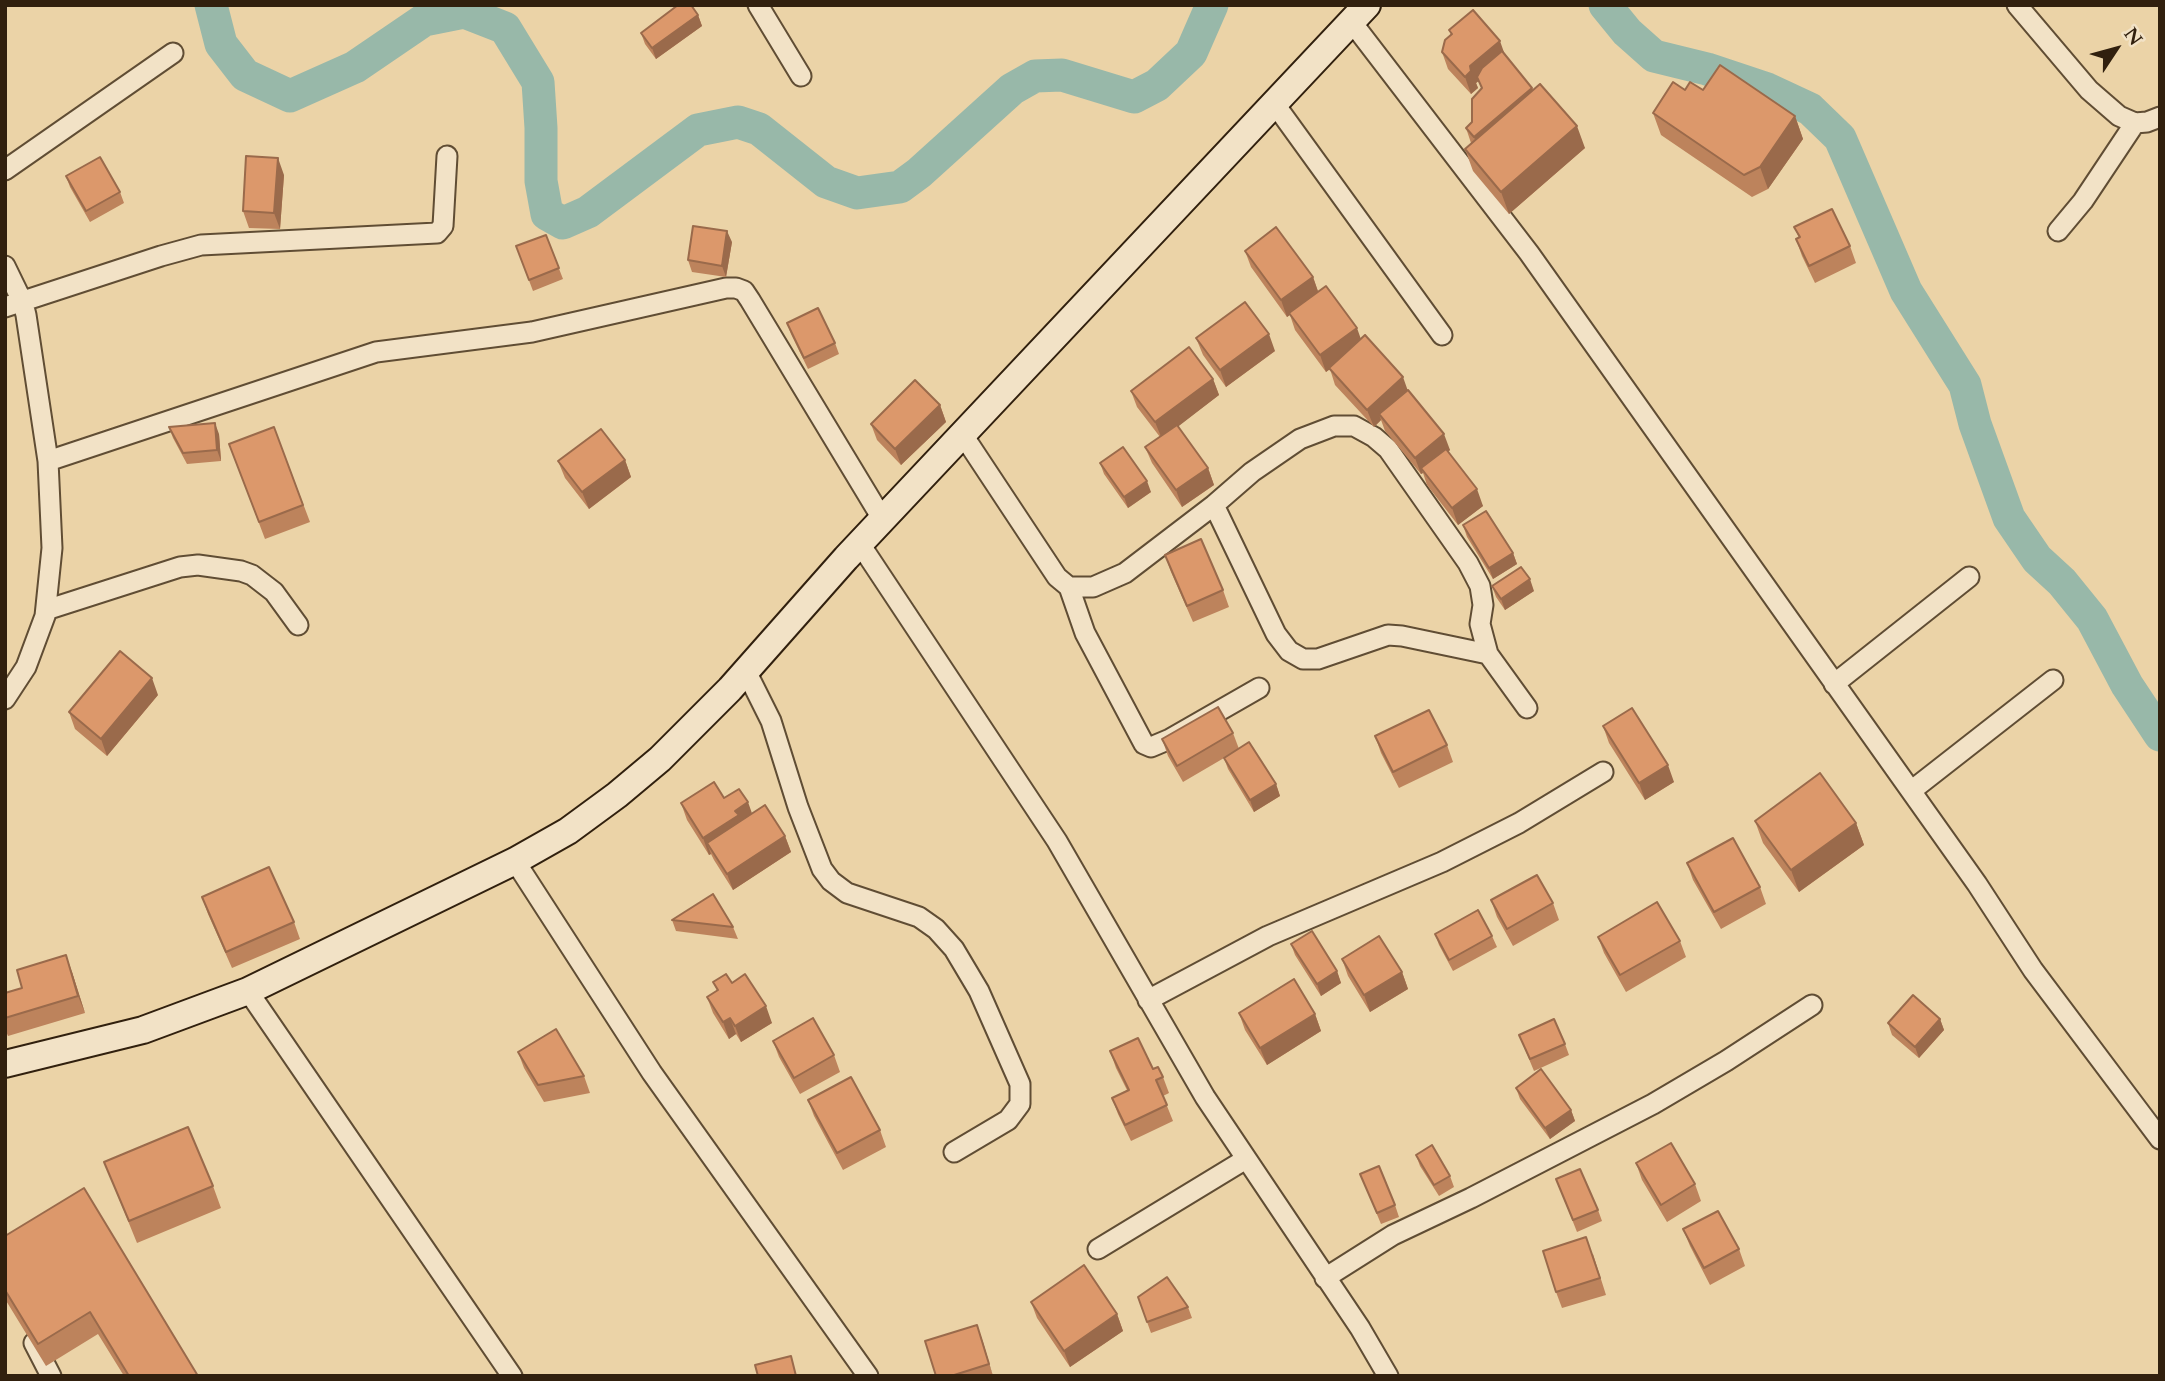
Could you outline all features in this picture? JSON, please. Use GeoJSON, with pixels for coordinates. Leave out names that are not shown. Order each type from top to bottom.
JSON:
{"type":"FeatureCollection","features":[{"type":"Feature","properties":{"kind":"main road"},"geometry":{"type":"LineString","coordinates":[[5,1064],[143,1030],[248,991],[515,861],[568,831],[626,788],[660,759],[746,671],[860,544],[1359,13]]}},
{"type":"Feature","properties":{"kind":"street"},"geometry":{"type":"LineString","coordinates":[[758,5],[801,76]]}},
{"type":"Feature","properties":{"kind":"street"},"geometry":{"type":"LineString","coordinates":[[2017,5],[2089,90],[2119,116],[2135,123],[2160,117]]}},
{"type":"Feature","properties":{"kind":"street"},"geometry":{"type":"LineString","coordinates":[[1359,13],[1977,884],[2033,970],[2160,1139]]}},
{"type":"Feature","properties":{"kind":"street"},"geometry":{"type":"LineString","coordinates":[[5,170],[173,53]]}},
{"type":"Feature","properties":{"kind":"street"},"geometry":{"type":"LineString","coordinates":[[1274,103],[1442,335]]}},
{"type":"Feature","properties":{"kind":"street"},"geometry":{"type":"LineString","coordinates":[[2057,231],[2083,201],[2135,123]]}},
{"type":"Feature","properties":{"kind":"street"},"geometry":{"type":"LineString","coordinates":[[14,305],[201,245],[437,233],[443,226],[447,156]]}},
{"type":"Feature","properties":{"kind":"street"},"geometry":{"type":"LineString","coordinates":[[5,266],[48,461],[52,548],[46,610],[26,667],[5,699]]}},
{"type":"Feature","properties":{"kind":"street"},"geometry":{"type":"LineString","coordinates":[[48,461],[376,352],[532,332],[726,288],[736,288],[744,291],[750,300],[883,520]]}},
{"type":"Feature","properties":{"kind":"street"},"geometry":{"type":"LineString","coordinates":[[1069,587],[1093,587],[1125,573],[1214,505],[1252,472],[1300,439],[1334,426],[1354,426],[1388,449],[1468,563],[1480,586],[1483,605],[1480,624],[1488,654],[1527,708]]}},
{"type":"Feature","properties":{"kind":"street"},"geometry":{"type":"LineString","coordinates":[[963,435],[1057,577],[1069,587],[1085,633],[1144,744],[1151,747],[1170,739],[1259,688]]}},
{"type":"Feature","properties":{"kind":"street"},"geometry":{"type":"LineString","coordinates":[[1214,505],[1276,634],[1289,651],[1303,659],[1318,659],[1388,635],[1402,635],[1488,654]]}},
{"type":"Feature","properties":{"kind":"street"},"geometry":{"type":"LineString","coordinates":[[860,544],[1057,841],[1205,1097],[1388,1376]]}},
{"type":"Feature","properties":{"kind":"street"},"geometry":{"type":"LineString","coordinates":[[46,610],[180,567],[198,565],[242,570],[252,575],[274,592],[298,625]]}},
{"type":"Feature","properties":{"kind":"street"},"geometry":{"type":"LineString","coordinates":[[1834,684],[1969,577]]}},
{"type":"Feature","properties":{"kind":"street"},"geometry":{"type":"LineString","coordinates":[[746,671],[771,721],[798,807],[822,869],[831,881],[847,893],[919,917],[936,929],[954,949],[979,991],[1020,1084],[1020,1104],[1009,1120],[954,1152]]}},
{"type":"Feature","properties":{"kind":"street"},"geometry":{"type":"LineString","coordinates":[[1910,791],[2053,680]]}},
{"type":"Feature","properties":{"kind":"street"},"geometry":{"type":"LineString","coordinates":[[1148,1000],[1268,936],[1442,862],[1519,823],[1603,772]]}},
{"type":"Feature","properties":{"kind":"street"},"geometry":{"type":"LineString","coordinates":[[515,861],[652,1073],[867,1376]]}},
{"type":"Feature","properties":{"kind":"street"},"geometry":{"type":"LineString","coordinates":[[248,991],[512,1376]]}},
{"type":"Feature","properties":{"kind":"street"},"geometry":{"type":"LineString","coordinates":[[1325,1278],[1393,1235],[1653,1104],[1726,1061],[1811,1005]]}},
{"type":"Feature","properties":{"kind":"street"},"geometry":{"type":"LineString","coordinates":[[1098,1249],[1246,1159]]}},
{"type":"Feature","properties":{"kind":"street"},"geometry":{"type":"LineString","coordinates":[[23,1322],[51,1376]]}},
{"type":"Feature","properties":{"kind":"building"},"geometry":{"type":"Polygon","coordinates":[[[678,5],[691,5],[698,15],[652,48],[641,33],[678,5]]]}},
{"type":"Feature","properties":{"kind":"building"},"geometry":{"type":"Polygon","coordinates":[[[1473,10],[1500,41],[1470,66],[1471,71],[1465,77],[1442,52],[1445,40],[1452,34],[1449,30],[1473,10]]]}},
{"type":"Feature","properties":{"kind":"building"},"geometry":{"type":"Polygon","coordinates":[[[1502,51],[1532,88],[1474,137],[1466,128],[1472,122],[1472,99],[1482,88],[1477,77],[1482,68],[1502,51]]]}},
{"type":"Feature","properties":{"kind":"building"},"geometry":{"type":"Polygon","coordinates":[[[1720,65],[1795,116],[1760,167],[1744,175],[1653,113],[1673,82],[1685,90],[1690,82],[1703,90],[1720,65]]]}},
{"type":"Feature","properties":{"kind":"building"},"geometry":{"type":"Polygon","coordinates":[[[1540,84],[1577,126],[1501,192],[1465,149],[1540,84]]]}},
{"type":"Feature","properties":{"kind":"building"},"geometry":{"type":"Polygon","coordinates":[[[246,156],[278,158],[274,213],[243,211],[246,156]]]}},
{"type":"Feature","properties":{"kind":"building"},"geometry":{"type":"Polygon","coordinates":[[[100,157],[120,192],[86,211],[66,176],[100,157]]]}},
{"type":"Feature","properties":{"kind":"building"},"geometry":{"type":"Polygon","coordinates":[[[1832,209],[1850,246],[1809,266],[1796,239],[1800,237],[1794,227],[1832,209]]]}},
{"type":"Feature","properties":{"kind":"building"},"geometry":{"type":"Polygon","coordinates":[[[693,226],[727,231],[722,266],[688,260],[693,226]]]}},
{"type":"Feature","properties":{"kind":"building"},"geometry":{"type":"Polygon","coordinates":[[[1276,227],[1313,277],[1281,300],[1245,251],[1276,227]]]}},
{"type":"Feature","properties":{"kind":"building"},"geometry":{"type":"Polygon","coordinates":[[[546,235],[559,268],[529,280],[516,246],[546,235]]]}},
{"type":"Feature","properties":{"kind":"building"},"geometry":{"type":"Polygon","coordinates":[[[1326,286],[1357,328],[1320,355],[1289,313],[1326,286]]]}},
{"type":"Feature","properties":{"kind":"building"},"geometry":{"type":"Polygon","coordinates":[[[1245,302],[1269,334],[1220,370],[1196,338],[1245,302]]]}},
{"type":"Feature","properties":{"kind":"building"},"geometry":{"type":"Polygon","coordinates":[[[818,308],[835,343],[804,358],[787,323],[818,308]]]}},
{"type":"Feature","properties":{"kind":"building"},"geometry":{"type":"Polygon","coordinates":[[[1365,335],[1403,377],[1367,410],[1329,368],[1365,335]]]}},
{"type":"Feature","properties":{"kind":"building"},"geometry":{"type":"Polygon","coordinates":[[[1189,347],[1213,379],[1155,422],[1131,391],[1189,347]]]}},
{"type":"Feature","properties":{"kind":"building"},"geometry":{"type":"Polygon","coordinates":[[[915,380],[940,405],[895,449],[871,424],[915,380]]]}},
{"type":"Feature","properties":{"kind":"building"},"geometry":{"type":"Polygon","coordinates":[[[1408,390],[1444,434],[1415,458],[1379,414],[1408,390]]]}},
{"type":"Feature","properties":{"kind":"building"},"geometry":{"type":"Polygon","coordinates":[[[215,423],[217,450],[183,453],[169,427],[215,423]]]}},
{"type":"Feature","properties":{"kind":"building"},"geometry":{"type":"Polygon","coordinates":[[[1177,425],[1208,468],[1176,490],[1145,447],[1177,425]]]}},
{"type":"Feature","properties":{"kind":"building"},"geometry":{"type":"Polygon","coordinates":[[[274,427],[303,505],[259,522],[229,444],[274,427]]]}},
{"type":"Feature","properties":{"kind":"building"},"geometry":{"type":"Polygon","coordinates":[[[601,429],[625,460],[582,492],[558,461],[601,429]]]}},
{"type":"Feature","properties":{"kind":"building"},"geometry":{"type":"Polygon","coordinates":[[[1123,447],[1147,481],[1124,497],[1100,463],[1123,447]]]}},
{"type":"Feature","properties":{"kind":"building"},"geometry":{"type":"Polygon","coordinates":[[[1446,449],[1477,489],[1452,508],[1421,468],[1446,449]]]}},
{"type":"Feature","properties":{"kind":"building"},"geometry":{"type":"Polygon","coordinates":[[[1486,511],[1513,553],[1489,568],[1463,525],[1486,511]]]}},
{"type":"Feature","properties":{"kind":"building"},"geometry":{"type":"Polygon","coordinates":[[[1201,539],[1223,590],[1187,606],[1165,555],[1201,539]]]}},
{"type":"Feature","properties":{"kind":"building"},"geometry":{"type":"Polygon","coordinates":[[[1521,567],[1530,579],[1501,599],[1492,586],[1521,567]]]}},
{"type":"Feature","properties":{"kind":"building"},"geometry":{"type":"Polygon","coordinates":[[[120,651],[152,678],[101,739],[69,712],[120,651]]]}},
{"type":"Feature","properties":{"kind":"building"},"geometry":{"type":"Polygon","coordinates":[[[1218,707],[1233,733],[1177,766],[1162,739],[1218,707]]]}},
{"type":"Feature","properties":{"kind":"building"},"geometry":{"type":"Polygon","coordinates":[[[1632,708],[1668,765],[1639,783],[1603,726],[1632,708]]]}},
{"type":"Feature","properties":{"kind":"building"},"geometry":{"type":"Polygon","coordinates":[[[1429,710],[1447,745],[1393,772],[1375,736],[1429,710]]]}},
{"type":"Feature","properties":{"kind":"building"},"geometry":{"type":"Polygon","coordinates":[[[1249,742],[1276,784],[1250,800],[1224,758],[1249,742]]]}},
{"type":"Feature","properties":{"kind":"building"},"geometry":{"type":"Polygon","coordinates":[[[1820,773],[1856,823],[1791,870],[1755,821],[1820,773]]]}},
{"type":"Feature","properties":{"kind":"building"},"geometry":{"type":"Polygon","coordinates":[[[714,782],[724,798],[739,789],[748,802],[735,811],[739,815],[703,838],[681,803],[714,782]]]}},
{"type":"Feature","properties":{"kind":"building"},"geometry":{"type":"Polygon","coordinates":[[[765,805],[785,836],[727,874],[707,843],[765,805]]]}},
{"type":"Feature","properties":{"kind":"building"},"geometry":{"type":"Polygon","coordinates":[[[1733,838],[1760,887],[1714,912],[1687,863],[1733,838]]]}},
{"type":"Feature","properties":{"kind":"building"},"geometry":{"type":"Polygon","coordinates":[[[269,867],[294,922],[226,952],[202,897],[269,867]]]}},
{"type":"Feature","properties":{"kind":"building"},"geometry":{"type":"Polygon","coordinates":[[[1537,875],[1553,903],[1507,929],[1491,900],[1537,875]]]}},
{"type":"Feature","properties":{"kind":"building"},"geometry":{"type":"Polygon","coordinates":[[[713,894],[733,927],[672,920],[713,894]]]}},
{"type":"Feature","properties":{"kind":"building"},"geometry":{"type":"Polygon","coordinates":[[[1657,902],[1680,941],[1620,975],[1598,937],[1657,902]]]}},
{"type":"Feature","properties":{"kind":"building"},"geometry":{"type":"Polygon","coordinates":[[[1478,910],[1492,936],[1449,960],[1435,934],[1478,910]]]}},
{"type":"Feature","properties":{"kind":"building"},"geometry":{"type":"Polygon","coordinates":[[[1312,931],[1337,971],[1317,984],[1291,944],[1312,931]]]}},
{"type":"Feature","properties":{"kind":"building"},"geometry":{"type":"Polygon","coordinates":[[[1379,936],[1402,972],[1364,995],[1342,959],[1379,936]]]}},
{"type":"Feature","properties":{"kind":"building"},"geometry":{"type":"Polygon","coordinates":[[[66,955],[78,996],[5,1018],[5,993],[22,988],[17,970],[66,955]]]}},
{"type":"Feature","properties":{"kind":"building"},"geometry":{"type":"Polygon","coordinates":[[[726,974],[732,983],[745,974],[766,1006],[735,1026],[730,1018],[723,1022],[707,997],[718,990],[713,982],[726,974]]]}},
{"type":"Feature","properties":{"kind":"building"},"geometry":{"type":"Polygon","coordinates":[[[1294,979],[1315,1014],[1260,1048],[1239,1013],[1294,979]]]}},
{"type":"Feature","properties":{"kind":"building"},"geometry":{"type":"Polygon","coordinates":[[[1913,995],[1940,1019],[1915,1047],[1888,1023],[1913,995]]]}},
{"type":"Feature","properties":{"kind":"building"},"geometry":{"type":"Polygon","coordinates":[[[813,1018],[834,1055],[794,1078],[773,1041],[813,1018]]]}},
{"type":"Feature","properties":{"kind":"building"},"geometry":{"type":"Polygon","coordinates":[[[1554,1019],[1565,1044],[1530,1059],[1519,1035],[1554,1019]]]}},
{"type":"Feature","properties":{"kind":"building"},"geometry":{"type":"Polygon","coordinates":[[[556,1029],[584,1076],[538,1085],[518,1052],[556,1029]]]}},
{"type":"Feature","properties":{"kind":"building"},"geometry":{"type":"Polygon","coordinates":[[[1138,1038],[1153,1069],[1158,1067],[1163,1077],[1156,1080],[1167,1105],[1125,1125],[1112,1098],[1129,1090],[1110,1051],[1138,1038]]]}},
{"type":"Feature","properties":{"kind":"building"},"geometry":{"type":"Polygon","coordinates":[[[1541,1069],[1571,1110],[1545,1128],[1516,1088],[1541,1069]]]}},
{"type":"Feature","properties":{"kind":"building"},"geometry":{"type":"Polygon","coordinates":[[[851,1077],[880,1130],[837,1153],[808,1100],[851,1077]]]}},
{"type":"Feature","properties":{"kind":"building"},"geometry":{"type":"Polygon","coordinates":[[[188,1127],[213,1186],[129,1221],[104,1162],[188,1127]]]}},
{"type":"Feature","properties":{"kind":"building"},"geometry":{"type":"Polygon","coordinates":[[[1671,1143],[1695,1184],[1661,1205],[1636,1163],[1671,1143]]]}},
{"type":"Feature","properties":{"kind":"building"},"geometry":{"type":"Polygon","coordinates":[[[1432,1145],[1450,1176],[1434,1185],[1416,1155],[1432,1145]]]}},
{"type":"Feature","properties":{"kind":"building"},"geometry":{"type":"Polygon","coordinates":[[[1379,1166],[1395,1205],[1377,1213],[1360,1174],[1379,1166]]]}},
{"type":"Feature","properties":{"kind":"building"},"geometry":{"type":"Polygon","coordinates":[[[1580,1169],[1598,1210],[1573,1220],[1556,1179],[1580,1169]]]}},
{"type":"Feature","properties":{"kind":"building"},"geometry":{"type":"Polygon","coordinates":[[[84,1188],[198,1376],[129,1376],[90,1312],[38,1344],[5,1290],[5,1236],[84,1188]]]}},
{"type":"Feature","properties":{"kind":"building"},"geometry":{"type":"Polygon","coordinates":[[[1718,1211],[1739,1249],[1704,1268],[1683,1229],[1718,1211]]]}},
{"type":"Feature","properties":{"kind":"building"},"geometry":{"type":"Polygon","coordinates":[[[1586,1237],[1600,1278],[1556,1292],[1543,1251],[1586,1237]]]}},
{"type":"Feature","properties":{"kind":"building"},"geometry":{"type":"Polygon","coordinates":[[[1084,1265],[1117,1314],[1064,1351],[1031,1302],[1084,1265]]]}},
{"type":"Feature","properties":{"kind":"building"},"geometry":{"type":"Polygon","coordinates":[[[1167,1277],[1188,1307],[1147,1322],[1138,1297],[1167,1277]]]}},
{"type":"Feature","properties":{"kind":"building"},"geometry":{"type":"Polygon","coordinates":[[[977,1325],[989,1364],[951,1376],[936,1376],[925,1341],[977,1325]]]}},
{"type":"Feature","properties":{"kind":"building"},"geometry":{"type":"Polygon","coordinates":[[[791,1356],[796,1376],[758,1376],[755,1365],[791,1356]]]}},
{"type":"Feature","properties":{"kind":"waterway"},"geometry":{"type":"LineString","coordinates":[[211,5],[221,44],[245,75],[290,96],[355,67],[424,20],[464,12],[505,28],[538,82],[541,181],[547,214],[563,223],[588,212],[698,130],[738,122],[759,129],[826,182],[857,193],[900,187],[1012,89],[1035,76],[1062,75],[1134,97],[1157,85],[1191,53],[1212,5]]}},
{"type":"Feature","properties":{"kind":"waterway"},"geometry":{"type":"LineString","coordinates":[[1605,5],[1627,32],[1654,56],[1707,69],[1767,89],[1810,109],[1840,138],[1906,291],[1965,385],[1975,424],[2009,518],[2037,559],[2062,582],[2092,619],[2127,685],[2160,735]]}}]}
